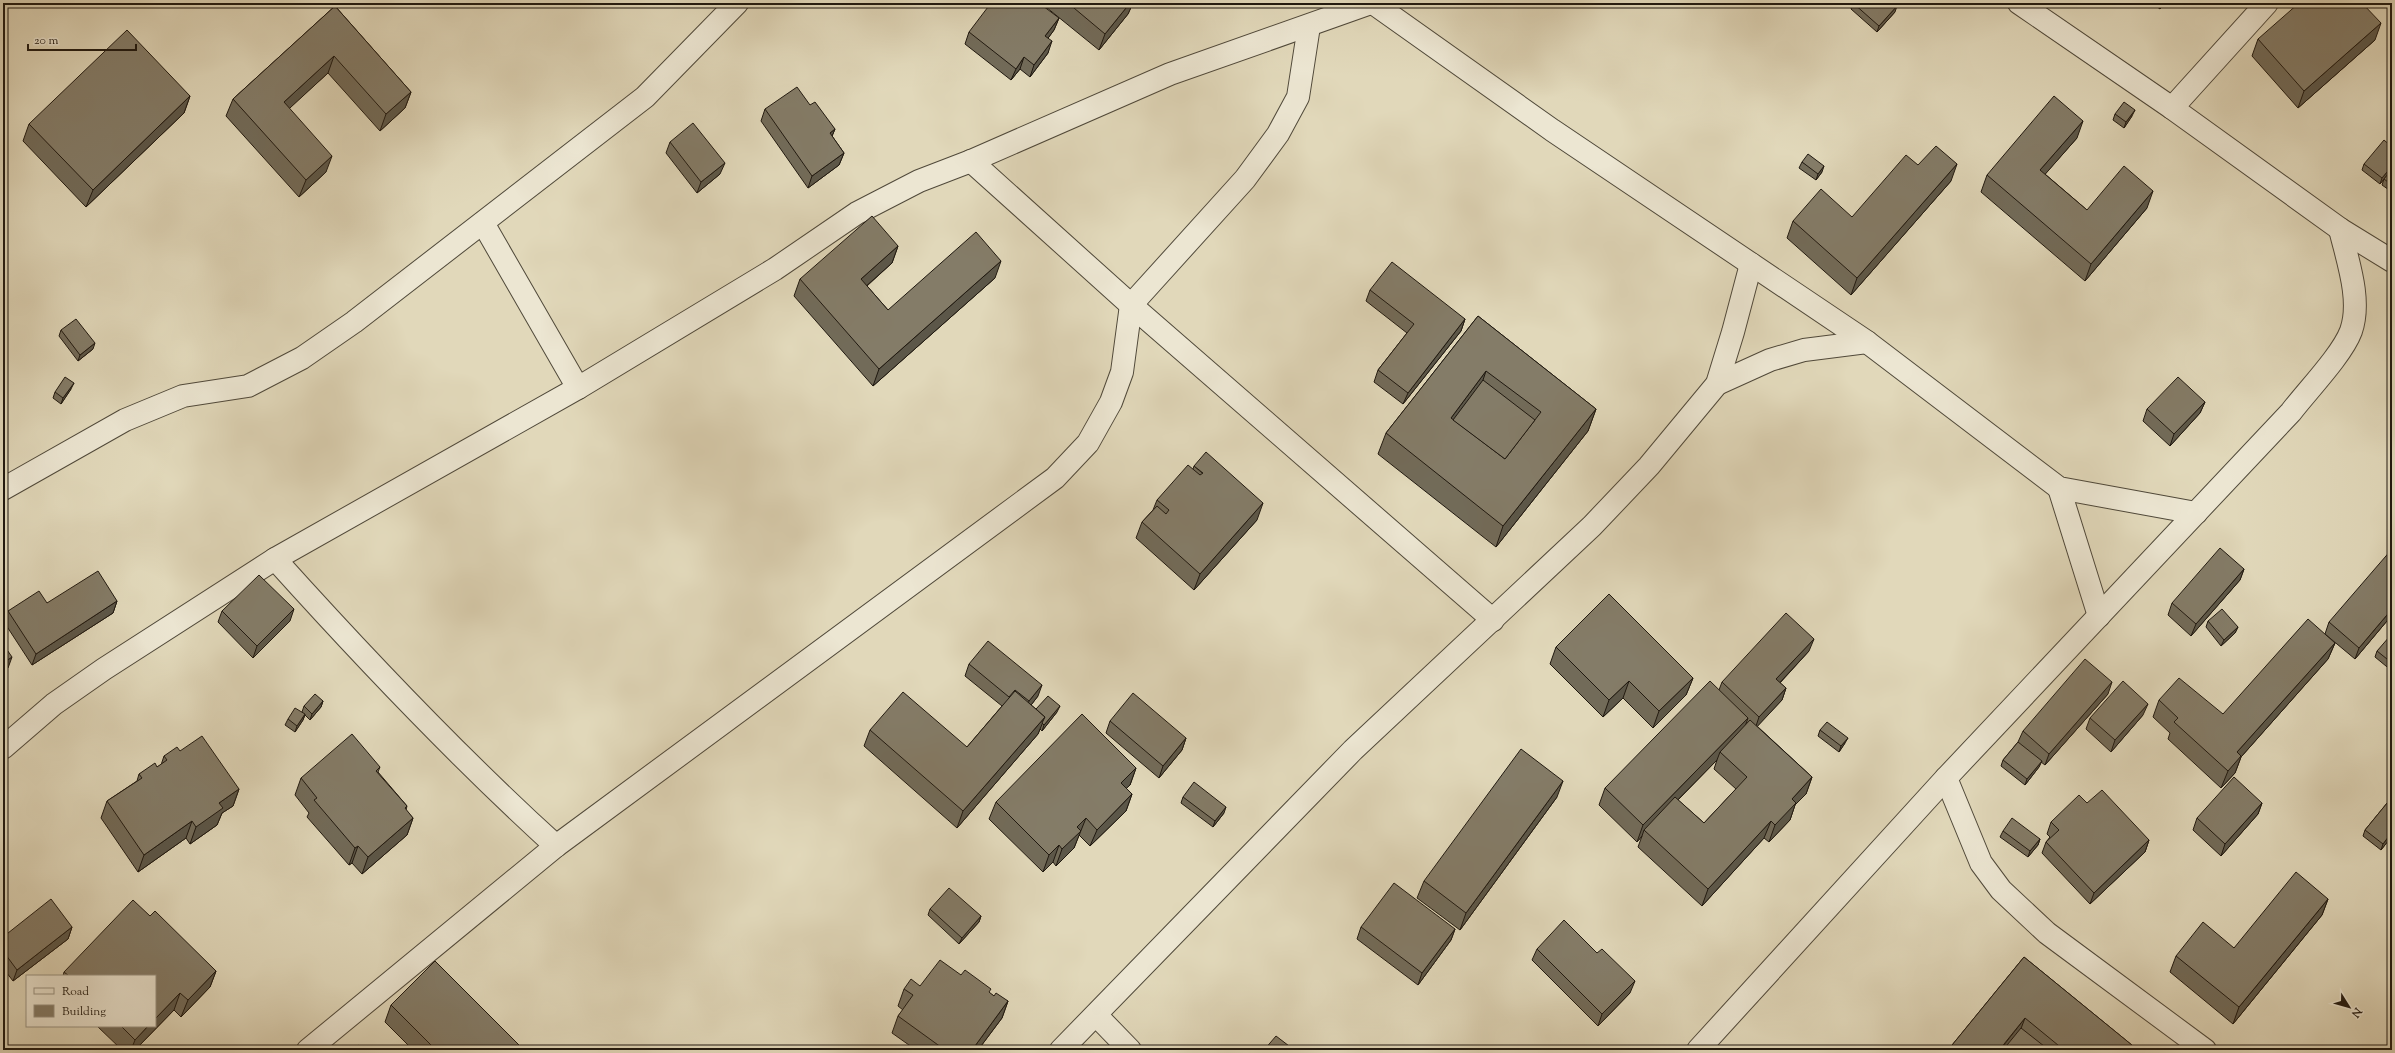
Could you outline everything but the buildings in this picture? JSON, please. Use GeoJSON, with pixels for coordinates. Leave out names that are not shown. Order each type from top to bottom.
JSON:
{"type":"FeatureCollection","features":[{"type":"Feature","properties":{"kind":"street"},"geometry":{"type":"LineString","coordinates":[[3,489],[125,420],[183,396],[248,386],[302,358],[354,322],[645,97],[737,3]]}},
{"type":"Feature","properties":{"kind":"street"},"geometry":{"type":"LineString","coordinates":[[3,748],[54,704],[98,673],[275,559],[578,388],[775,269],[857,213],[919,181],[971,161],[1170,74],[1372,3],[1552,130],[1867,342],[2059,488],[2196,513]]}},
{"type":"Feature","properties":{"kind":"street"},"geometry":{"type":"LineString","coordinates":[[2019,3],[2172,108],[2340,229],[2392,261]]}},
{"type":"Feature","properties":{"kind":"street"},"geometry":{"type":"LineString","coordinates":[[2172,108],[2267,3]]}},
{"type":"Feature","properties":{"kind":"street"},"geometry":{"type":"LineString","coordinates":[[308,1050],[556,846],[1055,478],[1088,443],[1111,402],[1122,372],[1131,305],[1245,179],[1278,134],[1298,97],[1309,26]]}},
{"type":"Feature","properties":{"kind":"street"},"geometry":{"type":"LineString","coordinates":[[971,161],[1131,305],[1493,620]]}},
{"type":"Feature","properties":{"kind":"street"},"geometry":{"type":"LineString","coordinates":[[483,223],[578,388]]}},
{"type":"Feature","properties":{"kind":"street"},"geometry":{"type":"LineString","coordinates":[[1698,1050],[1946,778],[2291,412],[2337,354],[2351,331],[2354,309],[2353,290],[2340,229]]}},
{"type":"Feature","properties":{"kind":"street"},"geometry":{"type":"LineString","coordinates":[[1061,1050],[1354,750],[1592,526],[1644,472],[1716,384],[1733,332],[1751,264]]}},
{"type":"Feature","properties":{"kind":"street"},"geometry":{"type":"LineString","coordinates":[[1716,384],[1770,360],[1804,350],[1867,342]]}},
{"type":"Feature","properties":{"kind":"street"},"geometry":{"type":"LineString","coordinates":[[2059,488],[2099,616]]}},
{"type":"Feature","properties":{"kind":"street"},"geometry":{"type":"LineString","coordinates":[[275,559],[379,674],[504,799],[556,846]]}},
{"type":"Feature","properties":{"kind":"street"},"geometry":{"type":"LineString","coordinates":[[1946,778],[1981,864],[2001,890],[2047,934],[2206,1050]]}},
{"type":"Feature","properties":{"kind":"street"},"geometry":{"type":"LineString","coordinates":[[1096,1015],[1130,1050]]}}]}
